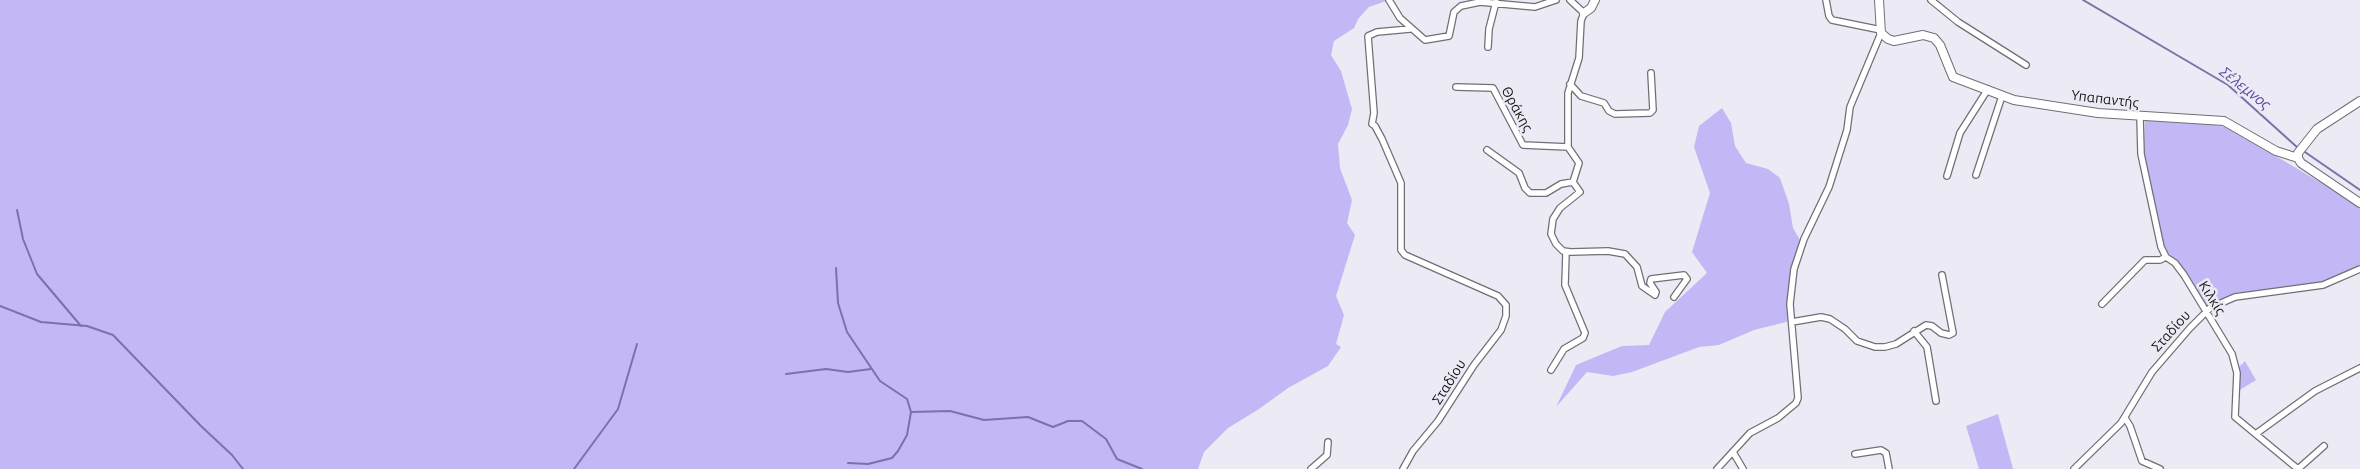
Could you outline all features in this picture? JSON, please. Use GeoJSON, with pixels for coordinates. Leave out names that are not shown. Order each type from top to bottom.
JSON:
{"type":"FeatureCollection","features":[{"type":"Feature","properties":{"kind":"street"},"geometry":{"type":"LineString","coordinates":[[1389,0],[1400,18],[1424,40],[1448,37],[1451,33],[1454,12],[1458,8],[1476,2],[1496,2],[1535,7],[1556,0]]}},
{"type":"Feature","properties":{"kind":"street"},"geometry":{"type":"LineString","coordinates":[[1570,0],[1584,13]]}},
{"type":"Feature","properties":{"kind":"street"},"geometry":{"type":"LineString","coordinates":[[1573,182],[1579,163],[1568,147],[1567,97],[1580,55],[1581,21],[1584,13],[1591,8],[1595,0]]}},
{"type":"Feature","properties":{"kind":"street"},"geometry":{"type":"LineString","coordinates":[[1826,0],[1828,16],[1834,21],[1881,31]]}},
{"type":"Feature","properties":{"kind":"street"},"geometry":{"type":"LineString","coordinates":[[1717,469],[1750,433],[1778,418],[1797,401],[1799,395],[1793,356],[1790,290],[1799,252],[1829,187],[1847,130],[1850,107],[1881,31],[1879,0]]}},
{"type":"Feature","properties":{"kind":"street"},"geometry":{"type":"LineString","coordinates":[[1931,0],[1958,22],[2026,65]]}},
{"type":"Feature","properties":{"kind":"street"},"geometry":{"type":"LineString","coordinates":[[1488,47],[1489,29],[1496,2]]}},
{"type":"Feature","properties":{"kind":"street","name":"Σταδίου"},"geometry":{"type":"LineString","coordinates":[[1403,469],[1413,451],[1438,421],[1474,365],[1501,330],[1506,316],[1506,305],[1498,296],[1405,255],[1401,250],[1401,183],[1382,138],[1372,124],[1374,112],[1368,36],[1377,32],[1410,29]]}},
{"type":"Feature","properties":{"kind":"street","name":"Υπαπαντής"},"geometry":{"type":"LineString","coordinates":[[1881,31],[1894,42],[1923,35],[1934,38],[1940,45],[1953,77],[2002,96],[2090,112],[2224,121],[2276,151],[2298,155]]}},
{"type":"Feature","properties":{"kind":"street"},"geometry":{"type":"LineString","coordinates":[[1570,84],[1581,96],[1604,103],[1608,111],[1616,114],[1650,113],[1653,110],[1650,73]]}},
{"type":"Feature","properties":{"kind":"street","name":"Θράκης"},"geometry":{"type":"LineString","coordinates":[[1456,87],[1493,88],[1523,145],[1568,147]]}},
{"type":"Feature","properties":{"kind":"street"},"geometry":{"type":"LineString","coordinates":[[1947,176],[1960,133],[1988,89]]}},
{"type":"Feature","properties":{"kind":"street"},"geometry":{"type":"LineString","coordinates":[[1976,175],[2002,96]]}},
{"type":"Feature","properties":{"kind":"street"},"geometry":{"type":"LineString","coordinates":[[2360,101],[2317,129],[2298,155],[2301,163],[2360,203]]}},
{"type":"Feature","properties":{"kind":"street","name":"Κιλκίς"},"geometry":{"type":"LineString","coordinates":[[2140,116],[2140,154],[2161,246],[2166,256],[2184,275],[2229,349],[2235,364],[2237,378],[2235,417],[2257,433],[2298,469]]}},
{"type":"Feature","properties":{"kind":"street"},"geometry":{"type":"LineString","coordinates":[[1487,150],[1519,173],[1529,192],[1546,193],[1561,184],[1573,182]]}},
{"type":"Feature","properties":{"kind":"street"},"geometry":{"type":"LineString","coordinates":[[1573,182],[1580,192],[1557,211],[1551,229],[1556,244],[1566,252],[1608,251],[1625,254],[1637,267],[1642,286],[1655,295],[1656,292],[1650,282],[1652,279],[1684,275],[1687,280],[1674,297]]}},
{"type":"Feature","properties":{"kind":"street"},"geometry":{"type":"LineString","coordinates":[[1550,370],[1564,350],[1583,338],[1585,333],[1565,285],[1566,252]]}},
{"type":"Feature","properties":{"kind":"street"},"geometry":{"type":"LineString","coordinates":[[2102,304],[2146,260],[2160,260],[2166,256]]}},
{"type":"Feature","properties":{"kind":"street","name":"Σταδίου"},"geometry":{"type":"LineString","coordinates":[[2074,469],[2124,418],[2152,372],[2205,312],[2229,299],[2314,288],[2360,270]]}},
{"type":"Feature","properties":{"kind":"street"},"geometry":{"type":"LineString","coordinates":[[1792,322],[1822,318],[1830,319],[1845,329],[1857,341],[1874,347],[1885,348],[1896,344],[1926,325],[1932,326],[1944,334],[1953,332],[1942,274]]}},
{"type":"Feature","properties":{"kind":"street"},"geometry":{"type":"LineString","coordinates":[[1914,332],[1926,347],[1936,401]]}},
{"type":"Feature","properties":{"kind":"street"},"geometry":{"type":"LineString","coordinates":[[2257,433],[2315,391],[2360,368]]}},
{"type":"Feature","properties":{"kind":"street"},"geometry":{"type":"LineString","coordinates":[[2124,418],[2130,426],[2142,461],[2160,469]]}},
{"type":"Feature","properties":{"kind":"street"},"geometry":{"type":"LineString","coordinates":[[1311,469],[1327,455],[1328,442]]}},
{"type":"Feature","properties":{"kind":"street"},"geometry":{"type":"LineString","coordinates":[[2298,469],[2324,446]]}},
{"type":"Feature","properties":{"kind":"street"},"geometry":{"type":"LineString","coordinates":[[1855,454],[1881,450],[1886,453],[1889,469]]}},
{"type":"Feature","properties":{"kind":"street"},"geometry":{"type":"LineString","coordinates":[[1733,452],[1743,469]]}},
{"type":"Feature","properties":{"kind":"shaded area"},"geometry":{"type":"Polygon","coordinates":[[[0,0],[1386,1],[1369,7],[1358,19],[1354,28],[1334,41],[1331,55],[1341,71],[1352,109],[1348,125],[1338,144],[1340,168],[1352,200],[1347,223],[1355,235],[1336,296],[1344,315],[1336,344],[1341,347],[1328,366],[1288,388],[1228,428],[1204,452],[1198,469],[0,469],[0,0]]]}},
{"type":"Feature","properties":{"kind":"shaded area"},"geometry":{"type":"Polygon","coordinates":[[[1722,108],[1731,123],[1735,146],[1746,163],[1768,169],[1780,178],[1789,204],[1793,228],[1800,240],[1791,271],[1788,302],[1790,321],[1754,330],[1719,345],[1699,347],[1632,372],[1613,376],[1587,372],[1556,407],[1576,365],[1622,346],[1649,345],[1665,312],[1707,273],[1692,252],[1710,193],[1694,147],[1699,126],[1722,108]]]}},
{"type":"Feature","properties":{"kind":"shaded area"},"geometry":{"type":"Polygon","coordinates":[[[2145,120],[2226,127],[2337,192],[2360,208],[2360,265],[2321,283],[2293,288],[2234,293],[2207,306],[2180,264],[2165,250],[2144,153],[2145,120]]]}},
{"type":"Feature","properties":{"kind":"shaded area"},"geometry":{"type":"Polygon","coordinates":[[[2245,361],[2256,380],[2238,391],[2239,367],[2245,361]]]}},
{"type":"Feature","properties":{"kind":"shaded area"},"geometry":{"type":"Polygon","coordinates":[[[1998,414],[2013,469],[1979,469],[1966,426],[1998,414]]]}},
{"type":"Feature","properties":{"kind":"waterway","name":"Σέλεμνος"},"geometry":{"type":"LineString","coordinates":[[2083,0],[2228,85],[2298,148]]}},
{"type":"Feature","properties":{"kind":"waterway","name":"Σέλεμνος"},"geometry":{"type":"LineString","coordinates":[[2302,150],[2360,190]]}},
{"type":"Feature","properties":{"kind":"waterway"},"geometry":{"type":"LineString","coordinates":[[17,210],[23,239],[37,274],[81,326]]}},
{"type":"Feature","properties":{"kind":"waterway"},"geometry":{"type":"LineString","coordinates":[[836,268],[838,303],[847,332],[880,381],[907,399],[911,412],[907,435],[892,458],[868,464],[848,463]]}},
{"type":"Feature","properties":{"kind":"waterway"},"geometry":{"type":"LineString","coordinates":[[0,306],[41,322],[87,326],[113,335],[201,426],[232,455],[243,469]]}},
{"type":"Feature","properties":{"kind":"waterway"},"geometry":{"type":"LineString","coordinates":[[574,469],[618,409],[637,344]]}},
{"type":"Feature","properties":{"kind":"waterway"},"geometry":{"type":"LineString","coordinates":[[786,374],[826,369],[848,372],[871,369]]}},
{"type":"Feature","properties":{"kind":"waterway"},"geometry":{"type":"LineString","coordinates":[[911,412],[950,411],[984,420],[1028,417],[1053,427],[1068,421],[1082,421],[1106,439],[1117,459],[1142,469]]}}]}
